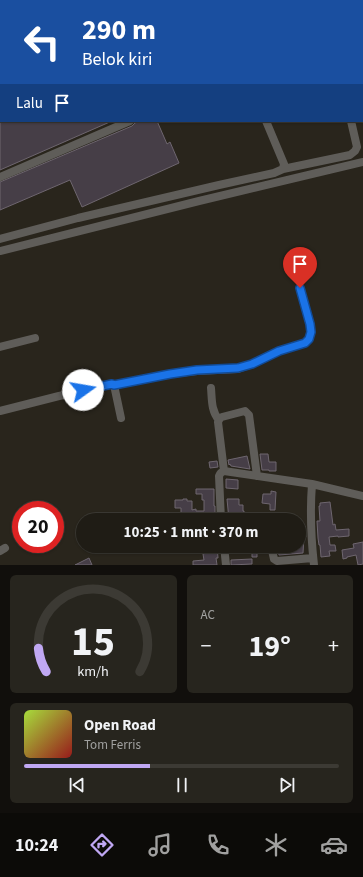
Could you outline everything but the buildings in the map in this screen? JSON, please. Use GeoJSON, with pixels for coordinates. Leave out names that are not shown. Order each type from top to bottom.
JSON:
{"type":"FeatureCollection","features":[{"type":"Feature","properties":{"kind":"street"},"geometry":{"type":"LineString","coordinates":[[0,177],[128,122]]}},
{"type":"Feature","properties":{"kind":"street"},"geometry":{"type":"LineString","coordinates":[[266,122],[284,164],[283,169]]}},
{"type":"Feature","properties":{"kind":"street"},"geometry":{"type":"LineString","coordinates":[[0,239],[78,218],[350,154],[355,151],[357,147],[352,122]]}},
{"type":"Feature","properties":{"kind":"street"},"geometry":{"type":"LineString","coordinates":[[0,251],[363,162]]}},
{"type":"Feature","properties":{"kind":"street"},"geometry":{"type":"LineString","coordinates":[[0,411],[108,384],[114,385],[197,370],[238,368],[252,364],[279,351],[305,343],[309,339],[311,332],[300,288]]}},
{"type":"Feature","properties":{"kind":"street"},"geometry":{"type":"LineString","coordinates":[[0,347],[35,338]]}},
{"type":"Feature","properties":{"kind":"street"},"geometry":{"type":"LineString","coordinates":[[114,385],[121,418]]}},
{"type":"Feature","properties":{"kind":"street"},"geometry":{"type":"LineString","coordinates":[[212,388],[215,416],[219,420]]}},
{"type":"Feature","properties":{"kind":"street"},"geometry":{"type":"LineString","coordinates":[[224,471],[218,424],[219,420],[222,416],[244,410],[248,413],[256,476]]}},
{"type":"Feature","properties":{"kind":"street"},"geometry":{"type":"LineString","coordinates":[[221,513],[219,473],[224,471],[312,484],[363,496]]}},
{"type":"Feature","properties":{"kind":"street"},"geometry":{"type":"LineString","coordinates":[[273,553],[274,559],[277,561],[314,561],[311,493],[312,484]]}},
{"type":"Feature","properties":{"kind":"street"},"geometry":{"type":"LineString","coordinates":[[225,553],[226,565]]}},
{"type":"Feature","properties":{"kind":"route"},"geometry":{"type":"LineString","coordinates":[[83,390],[197,370],[238,368],[252,364],[279,351],[305,343],[309,339],[311,332],[300,288]]}}]}
